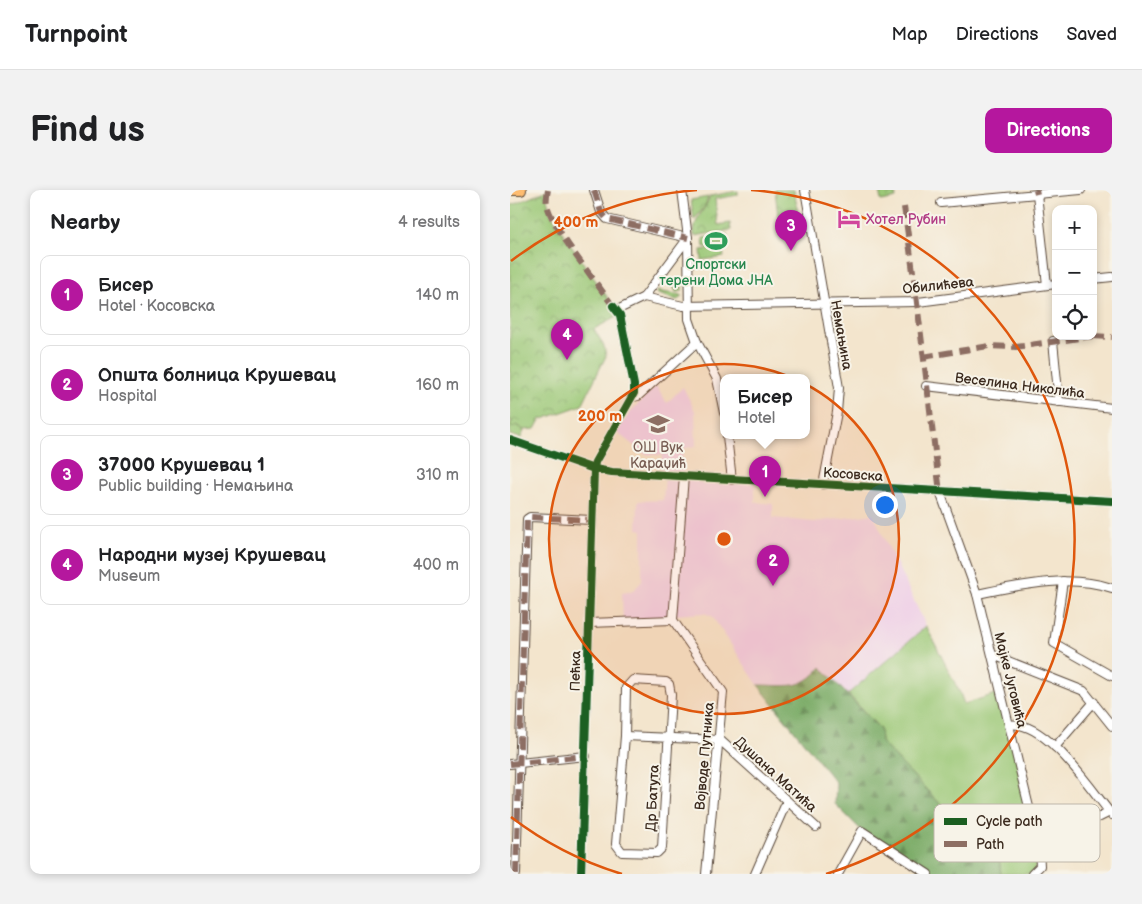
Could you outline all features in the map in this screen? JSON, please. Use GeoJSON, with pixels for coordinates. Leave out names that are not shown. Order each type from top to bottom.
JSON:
{"type":"FeatureCollection","features":[{"type":"Feature","properties":{"kind":"street"},"geometry":{"type":"LineString","coordinates":[[594,190],[601,212],[608,219],[688,238]]}},
{"type":"Feature","properties":{"kind":"street"},"geometry":{"type":"LineString","coordinates":[[682,190],[688,238],[688,306],[691,327],[717,379],[720,394]]}},
{"type":"Feature","properties":{"kind":"street","name":"Немањина"},"geometry":{"type":"LineString","coordinates":[[806,190],[839,396],[823,485]]}},
{"type":"Feature","properties":{"kind":"street"},"geometry":{"type":"LineString","coordinates":[[941,203],[1081,190]]}},
{"type":"Feature","properties":{"kind":"street"},"geometry":{"type":"LineString","coordinates":[[1037,194],[1052,284]]}},
{"type":"Feature","properties":{"kind":"street"},"geometry":{"type":"LineString","coordinates":[[594,469],[595,462],[634,393],[634,381],[615,308],[644,297],[688,238]]}},
{"type":"Feature","properties":{"kind":"street"},"geometry":{"type":"LineString","coordinates":[[1097,279],[1112,277]]}},
{"type":"Feature","properties":{"kind":"street","name":"Обилићева"},"geometry":{"type":"LineString","coordinates":[[644,297],[678,306],[918,302],[1052,284]]}},
{"type":"Feature","properties":{"kind":"street"},"geometry":{"type":"LineString","coordinates":[[1053,341],[1059,402]]}},
{"type":"Feature","properties":{"kind":"street"},"geometry":{"type":"LineString","coordinates":[[630,398],[638,396],[697,342]]}},
{"type":"Feature","properties":{"kind":"street","name":"Веселина Николића"},"geometry":{"type":"LineString","coordinates":[[926,386],[1112,408]]}},
{"type":"Feature","properties":{"kind":"street"},"geometry":{"type":"LineString","coordinates":[[727,439],[732,480]]}},
{"type":"Feature","properties":{"kind":"street","name":"Косовска"},"geometry":{"type":"LineString","coordinates":[[510,440],[594,469],[612,472],[1112,501]]}},
{"type":"Feature","properties":{"kind":"street","name":"Пећка"},"geometry":{"type":"LineString","coordinates":[[581,874],[594,469]]}},
{"type":"Feature","properties":{"kind":"street"},"geometry":{"type":"LineString","coordinates":[[589,623],[674,620],[684,476]]}},
{"type":"Feature","properties":{"kind":"street","name":"Мајке Југовића"},"geometry":{"type":"LineString","coordinates":[[940,492],[977,594],[1028,804]]}},
{"type":"Feature","properties":{"kind":"street"},"geometry":{"type":"LineString","coordinates":[[516,874],[514,764],[527,519],[530,517],[592,520]]}},
{"type":"Feature","properties":{"kind":"street"},"geometry":{"type":"LineString","coordinates":[[977,594],[1022,586],[1075,580],[1112,588]]}},
{"type":"Feature","properties":{"kind":"street"},"geometry":{"type":"LineString","coordinates":[[1063,581],[1054,643],[1112,676]]}},
{"type":"Feature","properties":{"kind":"street","name":"Војводе Путника"},"geometry":{"type":"LineString","coordinates":[[674,620],[723,692],[706,874]]}},
{"type":"Feature","properties":{"kind":"street"},"geometry":{"type":"LineString","coordinates":[[993,655],[1080,689],[1094,702],[1112,726]]}},
{"type":"Feature","properties":{"kind":"street","name":"Др Батута"},"geometry":{"type":"LineString","coordinates":[[633,680],[648,680],[669,684],[672,704],[668,738],[662,848],[656,853],[622,852],[616,844],[625,736],[627,685],[633,680]]}},
{"type":"Feature","properties":{"kind":"street"},"geometry":{"type":"LineString","coordinates":[[1055,747],[1094,702]]}},
{"type":"Feature","properties":{"kind":"street"},"geometry":{"type":"LineString","coordinates":[[1010,725],[1019,723],[1030,728],[1055,747],[1077,770],[1111,814]]}},
{"type":"Feature","properties":{"kind":"street"},"geometry":{"type":"LineString","coordinates":[[625,736],[720,740]]}},
{"type":"Feature","properties":{"kind":"street","name":"Душана Матића"},"geometry":{"type":"LineString","coordinates":[[720,740],[816,827]]}},
{"type":"Feature","properties":{"kind":"street"},"geometry":{"type":"LineString","coordinates":[[514,764],[586,756]]}},
{"type":"Feature","properties":{"kind":"street"},"geometry":{"type":"LineString","coordinates":[[755,874],[787,802]]}},
{"type":"Feature","properties":{"kind":"street"},"geometry":{"type":"LineString","coordinates":[[838,874],[862,831],[928,874]]}},
{"type":"Feature","properties":{"kind":"street","name":"Мајке Југовића"},"geometry":{"type":"LineString","coordinates":[[1032,874],[1040,866],[1040,862]]}},
{"type":"Feature","properties":{"kind":"shaded area"},"geometry":{"type":"Polygon","coordinates":[[[656,386],[667,403],[683,387],[695,411],[696,446],[682,449],[684,476],[755,484],[755,502],[773,504],[773,518],[814,522],[873,514],[926,626],[848,694],[821,667],[813,677],[800,685],[758,685],[712,616],[704,613],[674,615],[673,620],[623,622],[622,593],[633,591],[642,581],[642,530],[637,529],[638,501],[663,500],[665,476],[661,475],[662,455],[645,454],[616,432],[631,411],[656,386]]]}},
{"type":"Feature","properties":{"kind":"green space"},"geometry":{"type":"Polygon","coordinates":[[[548,190],[547,198],[550,212],[569,243],[620,315],[594,329],[604,346],[606,356],[582,405],[540,420],[535,429],[524,430],[516,425],[513,428],[510,425],[512,421],[510,420],[510,206],[548,190]]]}},
{"type":"Feature","properties":{"kind":"green space"},"geometry":{"type":"Polygon","coordinates":[[[775,190],[794,190],[798,213],[778,216],[775,190]]]}},
{"type":"Feature","properties":{"kind":"green space"},"geometry":{"type":"Polygon","coordinates":[[[879,190],[895,190],[896,198],[881,201],[879,190]]]}},
{"type":"Feature","properties":{"kind":"green space"},"geometry":{"type":"Polygon","coordinates":[[[738,191],[738,195],[715,199],[718,225],[730,223],[731,230],[694,236],[695,224],[710,196],[738,191]]]}},
{"type":"Feature","properties":{"kind":"green space"},"geometry":{"type":"Polygon","coordinates":[[[708,197],[705,206],[694,220],[691,200],[708,197]]]}},
{"type":"Feature","properties":{"kind":"green space","name":"Спортски терени Дома ЈНА"},"geometry":{"type":"Polygon","coordinates":[[[727,234],[728,244],[704,247],[703,238],[727,234]]]}},
{"type":"Feature","properties":{"kind":"green space","name":"Спортски терени Дома ЈНА"},"geometry":{"type":"Polygon","coordinates":[[[722,247],[724,257],[702,260],[701,250],[722,247]]]}},
{"type":"Feature","properties":{"kind":"green space"},"geometry":{"type":"Polygon","coordinates":[[[682,280],[682,291],[676,292],[671,282],[682,280]]]}},
{"type":"Feature","properties":{"kind":"green space"},"geometry":{"type":"Polygon","coordinates":[[[656,291],[681,295],[682,297],[677,300],[658,294],[656,291]]]}},
{"type":"Feature","properties":{"kind":"green space"},"geometry":{"type":"Polygon","coordinates":[[[510,425],[513,428],[516,425],[524,431],[521,438],[510,435],[510,425]]]}},
{"type":"Feature","properties":{"kind":"green space"},"geometry":{"type":"Polygon","coordinates":[[[926,626],[964,704],[1002,692],[1028,804],[940,804],[881,742],[880,729],[848,694],[926,626]]]}},
{"type":"Feature","properties":{"kind":"green space"},"geometry":{"type":"Polygon","coordinates":[[[821,667],[880,729],[881,742],[940,804],[934,804],[934,862],[1000,862],[1001,874],[928,874],[862,831],[835,804],[836,783],[758,685],[793,685],[807,680],[821,667]]]}},
{"type":"Feature","properties":{"kind":"green space"},"geometry":{"type":"Polygon","coordinates":[[[1000,862],[1038,862],[1032,874],[1001,874],[1000,862]]]}},
{"type":"Feature","properties":{"kind":"marked path"},"geometry":{"type":"LineString","coordinates":[[548,190],[547,205],[558,228],[613,306]]}},
{"type":"Feature","properties":{"kind":"marked path"},"geometry":{"type":"LineString","coordinates":[[594,190],[601,212],[607,219],[688,238]]}},
{"type":"Feature","properties":{"kind":"marked path"},"geometry":{"type":"LineString","coordinates":[[1036,190],[1037,194]]}},
{"type":"Feature","properties":{"kind":"marked path"},"geometry":{"type":"LineString","coordinates":[[904,207],[940,492]]}},
{"type":"Feature","properties":{"kind":"marked path"},"geometry":{"type":"LineString","coordinates":[[1097,336],[1112,337]]}},
{"type":"Feature","properties":{"kind":"marked path"},"geometry":{"type":"LineString","coordinates":[[923,357],[989,346],[1016,347],[1065,340]]}},
{"type":"Feature","properties":{"kind":"marked path"},"geometry":{"type":"LineString","coordinates":[[516,874],[527,519],[530,517],[592,520]]}},
{"type":"Feature","properties":{"kind":"marked path"},"geometry":{"type":"LineString","coordinates":[[510,764],[586,756]]}},
{"type":"Feature","properties":{"kind":"cycle path"},"geometry":{"type":"LineString","coordinates":[[581,874],[594,469],[595,462],[634,393],[620,315],[613,306]]}},
{"type":"Feature","properties":{"kind":"cycle path"},"geometry":{"type":"LineString","coordinates":[[510,440],[594,469],[612,472],[1112,501]]}},
{"type":"Feature","properties":{"kind":"place","name":"Хотел Рубин"},"geometry":{"type":"Point","coordinates":[849,219]}},
{"type":"Feature","properties":{"kind":"place","name":"Спортски терени Дома ЈНА"},"geometry":{"type":"Point","coordinates":[716,241]}},
{"type":"Feature","properties":{"kind":"place","name":"37000 Крушевац 1"},"geometry":{"type":"Point","coordinates":[791,251]}},
{"type":"Feature","properties":{"kind":"place","name":"Народни музеј Крушевац"},"geometry":{"type":"Point","coordinates":[567,360]}},
{"type":"Feature","properties":{"kind":"place","name":"ОШ Вук Караџић"},"geometry":{"type":"Point","coordinates":[658,424]}},
{"type":"Feature","properties":{"kind":"place","name":"Бисер"},"geometry":{"type":"Point","coordinates":[765,497]}},
{"type":"Feature","properties":{"kind":"place","name":"Општа болница Крушевац"},"geometry":{"type":"Point","coordinates":[773,586]}}]}
